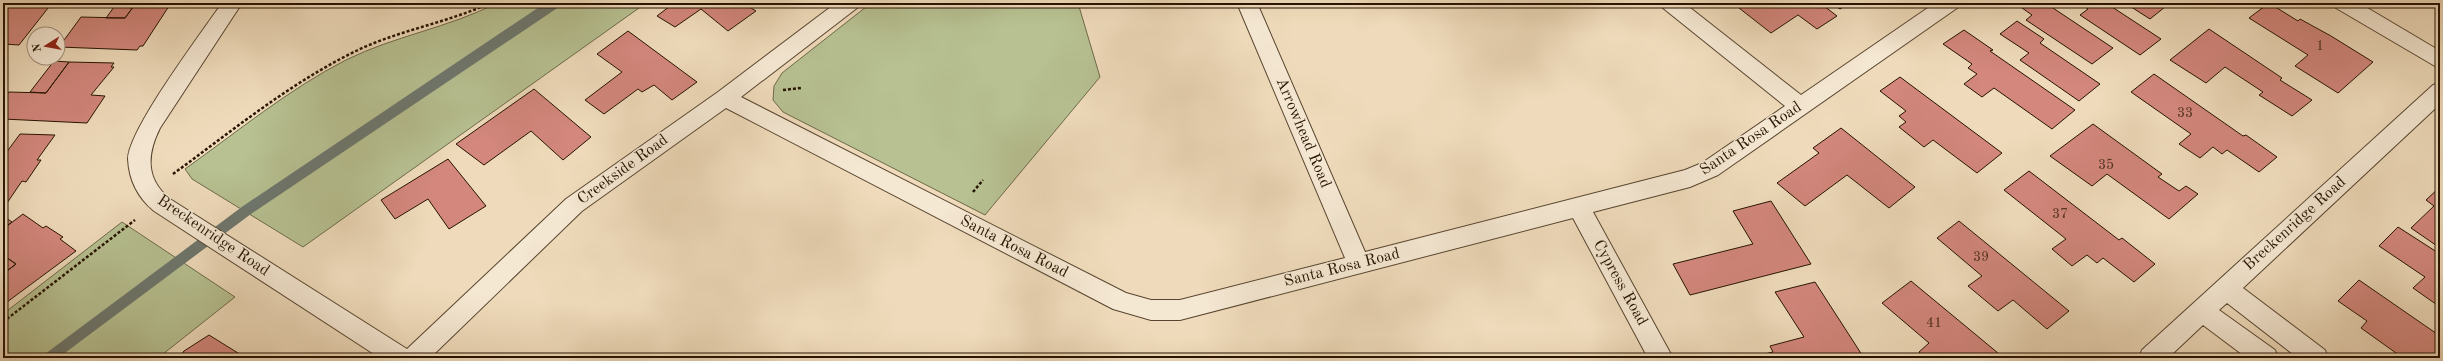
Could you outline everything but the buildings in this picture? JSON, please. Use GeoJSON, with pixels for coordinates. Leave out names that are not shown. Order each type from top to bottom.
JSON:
{"type":"FeatureCollection","features":[{"type":"Feature","properties":{"kind":"street","name":"Breckenridge Road"},"geometry":{"type":"LineString","coordinates":[[232,3],[147,131],[139,158],[143,182],[152,197],[400,358]]}},
{"type":"Feature","properties":{"kind":"street","name":"Creekside Road"},"geometry":{"type":"LineString","coordinates":[[414,358],[481,292],[574,205],[725,98],[850,3]]}},
{"type":"Feature","properties":{"kind":"street","name":"Arrowhead Road"},"geometry":{"type":"LineString","coordinates":[[1247,3],[1359,264]]}},
{"type":"Feature","properties":{"kind":"street"},"geometry":{"type":"LineString","coordinates":[[1670,3],[1800,106]]}},
{"type":"Feature","properties":{"kind":"street","name":"Santa Rosa Road"},"geometry":{"type":"LineString","coordinates":[[725,98],[1098,291],[1138,307],[1151,310],[1180,310],[1579,208],[1690,178],[1710,169],[1950,3]]}},
{"type":"Feature","properties":{"kind":"street"},"geometry":{"type":"LineString","coordinates":[[2343,3],[2440,61]]}},
{"type":"Feature","properties":{"kind":"street","name":"Breckenridge Road"},"geometry":{"type":"LineString","coordinates":[[2151,358],[2440,91]]}},
{"type":"Feature","properties":{"kind":"street","name":"Cypress Road"},"geometry":{"type":"LineString","coordinates":[[1579,208],[1661,358]]}},
{"type":"Feature","properties":{"kind":"street"},"geometry":{"type":"LineString","coordinates":[[2225,288],[2316,358]]}},
{"type":"Feature","properties":{"kind":"street"},"geometry":{"type":"LineString","coordinates":[[2202,311],[2266,358]]}},
{"type":"Feature","properties":{"kind":"path"},"geometry":{"type":"LineString","coordinates":[[3,322],[133,222],[172,174],[311,76],[381,40],[430,26],[490,3]]}},
{"type":"Feature","properties":{"kind":"green space"},"geometry":{"type":"Polygon","coordinates":[[[497,3],[646,3],[303,247],[192,179],[185,169],[284,97],[325,71],[383,44],[459,19],[497,3]]]}},
{"type":"Feature","properties":{"kind":"green space"},"geometry":{"type":"Polygon","coordinates":[[[871,3],[1078,3],[1100,77],[985,215],[783,112],[773,100],[774,86],[782,73],[871,3]]]}},
{"type":"Feature","properties":{"kind":"green space"},"geometry":{"type":"Polygon","coordinates":[[[122,222],[235,297],[158,358],[3,358],[3,314],[122,222]]]}},
{"type":"Feature","properties":{"kind":"waterway"},"geometry":{"type":"LineString","coordinates":[[49,358],[247,210],[555,3]]}}]}
